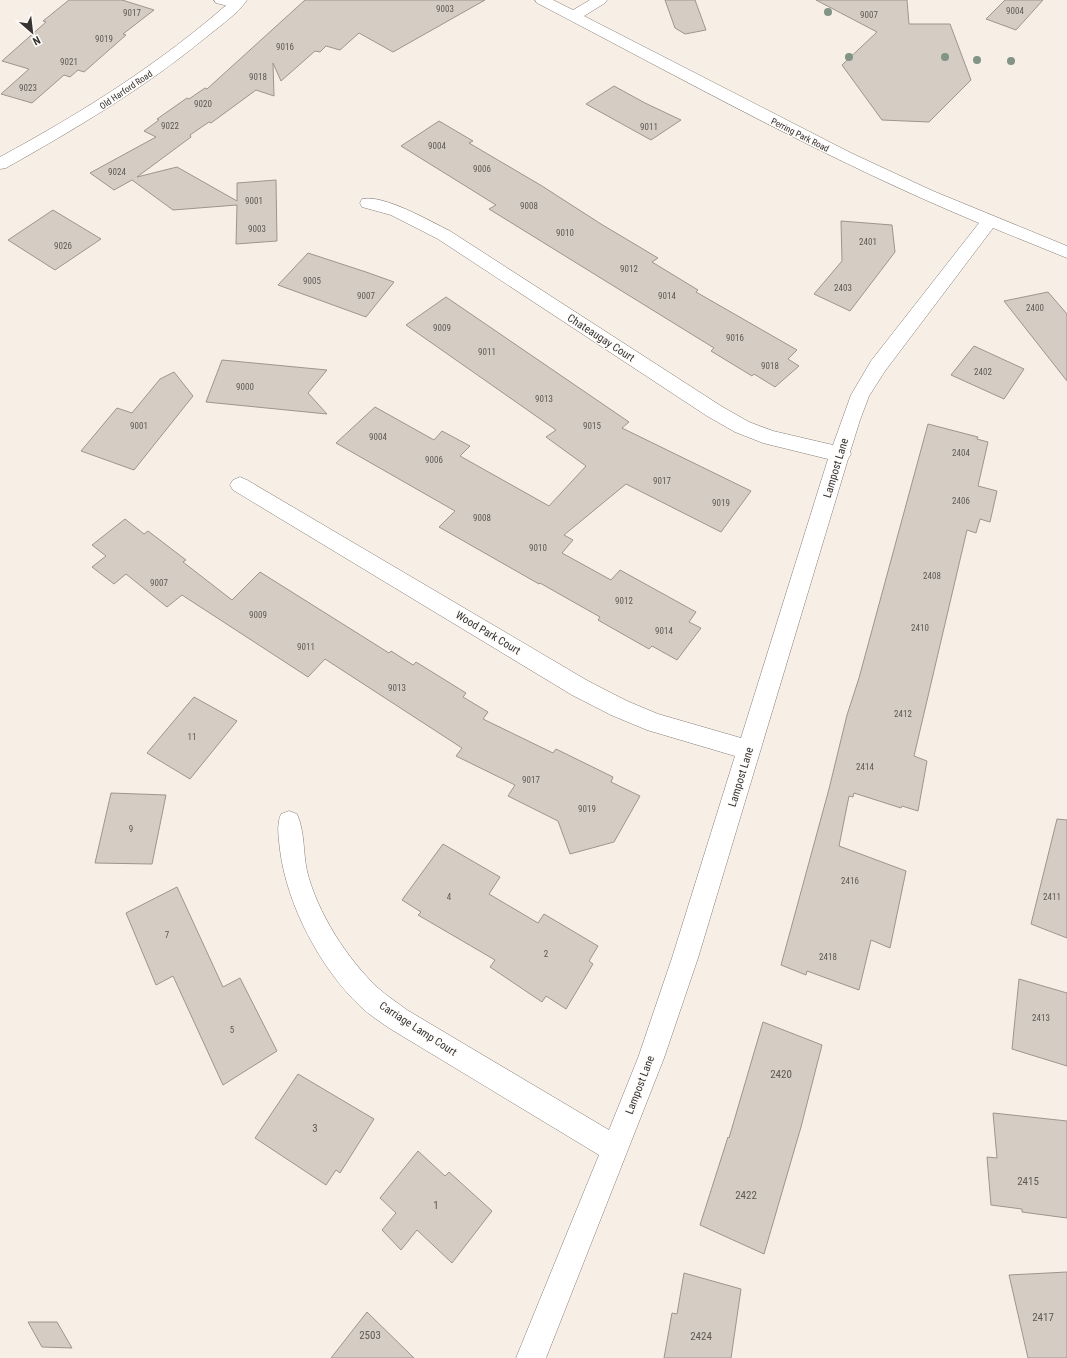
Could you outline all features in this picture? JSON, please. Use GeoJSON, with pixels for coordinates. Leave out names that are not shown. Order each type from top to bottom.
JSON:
{"type":"FeatureCollection","features":[{"type":"Feature","properties":{"kind":"street"},"geometry":{"type":"LineString","coordinates":[[221,0],[238,2]]}},
{"type":"Feature","properties":{"kind":"street","name":"Perring Park Road"},"geometry":{"type":"LineString","coordinates":[[542,0],[839,154],[916,190],[1067,252]]}},
{"type":"Feature","properties":{"kind":"street"},"geometry":{"type":"LineString","coordinates":[[573,16],[600,0]]}},
{"type":"Feature","properties":{"kind":"street","name":"Old Harford Road"},"geometry":{"type":"LineString","coordinates":[[0,164],[66,128],[113,100],[189,45],[238,2]]}},
{"type":"Feature","properties":{"kind":"street","name":"Chateaugay Court"},"geometry":{"type":"LineString","coordinates":[[368,203],[397,211],[444,235],[714,411],[742,427],[770,438],[841,454]]}},
{"type":"Feature","properties":{"kind":"street","name":"Lampost Lane"},"geometry":{"type":"LineString","coordinates":[[531,1358],[651,1058],[678,979],[841,454],[850,420],[860,395],[878,366],[990,220]]}},
{"type":"Feature","properties":{"kind":"street","name":"Wood Park Court"},"geometry":{"type":"LineString","coordinates":[[240,485],[580,688],[618,708],[655,723],[749,750]]}},
{"type":"Feature","properties":{"kind":"street","name":"Carriage Lamp Court"},"geometry":{"type":"LineString","coordinates":[[289,822],[295,871],[309,912],[341,966],[369,997],[398,1019],[615,1148]]}},
{"type":"Feature","properties":{"kind":"building"},"geometry":{"type":"Polygon","coordinates":[[[69,0],[122,0],[154,10],[123,34],[126,35],[84,72],[78,70],[70,77],[64,75],[32,103],[1,94],[29,69],[2,61],[46,22],[43,21],[69,0]]]}},
{"type":"Feature","properties":{"kind":"building"},"geometry":{"type":"Polygon","coordinates":[[[305,0],[485,0],[393,52],[359,33],[340,50],[326,46],[320,52],[315,51],[281,81],[273,63],[274,96],[256,90],[211,123],[209,122],[190,135],[191,137],[137,177],[177,167],[237,201],[237,183],[276,180],[277,241],[236,244],[237,205],[173,210],[132,180],[114,190],[90,173],[156,137],[144,131],[159,120],[157,119],[187,98],[189,99],[205,88],[207,89],[305,0]]]}},
{"type":"Feature","properties":{"kind":"building"},"geometry":{"type":"Polygon","coordinates":[[[665,0],[695,0],[706,30],[685,34],[675,28],[665,0]]]}},
{"type":"Feature","properties":{"kind":"building"},"geometry":{"type":"Polygon","coordinates":[[[816,0],[907,0],[909,24],[950,24],[971,80],[929,122],[882,120],[842,65],[877,32],[816,0]]]}},
{"type":"Feature","properties":{"kind":"building"},"geometry":{"type":"Polygon","coordinates":[[[1005,0],[1043,0],[1016,30],[986,19],[1005,0]]]}},
{"type":"Feature","properties":{"kind":"building"},"geometry":{"type":"Polygon","coordinates":[[[614,86],[681,120],[651,140],[586,104],[614,86]]]}},
{"type":"Feature","properties":{"kind":"building"},"geometry":{"type":"Polygon","coordinates":[[[439,121],[473,141],[469,143],[542,186],[658,258],[652,262],[698,290],[696,292],[797,350],[788,359],[799,366],[775,387],[754,374],[752,376],[711,351],[714,348],[489,209],[496,205],[401,146],[439,121]]]}},
{"type":"Feature","properties":{"kind":"building"},"geometry":{"type":"Polygon","coordinates":[[[53,210],[101,239],[55,270],[8,240],[53,210]]]}},
{"type":"Feature","properties":{"kind":"building"},"geometry":{"type":"Polygon","coordinates":[[[841,221],[892,225],[895,252],[850,311],[814,294],[842,261],[841,221]]]}},
{"type":"Feature","properties":{"kind":"building"},"geometry":{"type":"Polygon","coordinates":[[[308,253],[394,282],[366,317],[278,285],[308,253]]]}},
{"type":"Feature","properties":{"kind":"building"},"geometry":{"type":"Polygon","coordinates":[[[1048,292],[1067,314],[1067,381],[1004,301],[1048,292]]]}},
{"type":"Feature","properties":{"kind":"building"},"geometry":{"type":"Polygon","coordinates":[[[446,297],[629,422],[622,428],[751,491],[721,532],[626,484],[564,535],[573,540],[562,553],[611,580],[620,570],[696,612],[689,622],[701,628],[677,660],[652,646],[649,649],[598,620],[600,617],[439,527],[455,511],[336,443],[375,407],[434,440],[442,431],[470,446],[460,456],[549,506],[586,466],[546,437],[556,430],[406,325],[446,297]]]}},
{"type":"Feature","properties":{"kind":"building"},"geometry":{"type":"Polygon","coordinates":[[[974,346],[1024,369],[1004,399],[951,375],[974,346]]]}},
{"type":"Feature","properties":{"kind":"building"},"geometry":{"type":"Polygon","coordinates":[[[222,360],[327,370],[308,393],[327,414],[206,402],[222,360]]]}},
{"type":"Feature","properties":{"kind":"building"},"geometry":{"type":"Polygon","coordinates":[[[174,372],[193,396],[134,470],[81,451],[117,408],[132,413],[160,379],[174,372]]]}},
{"type":"Feature","properties":{"kind":"building"},"geometry":{"type":"Polygon","coordinates":[[[928,424],[978,437],[977,439],[988,442],[978,486],[997,491],[990,522],[980,519],[976,533],[967,530],[914,756],[927,761],[918,811],[902,806],[901,808],[854,793],[853,797],[849,796],[839,846],[906,871],[890,948],[871,940],[859,990],[807,971],[806,975],[781,965],[829,789],[847,715],[859,678],[928,424]]]}},
{"type":"Feature","properties":{"kind":"building"},"geometry":{"type":"Polygon","coordinates":[[[125,519],[144,534],[148,531],[186,560],[183,562],[232,600],[260,572],[389,653],[391,651],[413,665],[416,662],[466,693],[463,697],[488,712],[483,719],[553,753],[556,749],[613,777],[611,782],[640,796],[614,842],[570,854],[558,821],[508,796],[515,785],[456,756],[462,748],[325,659],[308,677],[182,595],[167,607],[126,574],[114,584],[92,567],[106,556],[92,545],[125,519]]]}},
{"type":"Feature","properties":{"kind":"building"},"geometry":{"type":"Polygon","coordinates":[[[194,697],[237,721],[190,779],[147,753],[194,697]]]}},
{"type":"Feature","properties":{"kind":"building"},"geometry":{"type":"Polygon","coordinates":[[[111,793],[166,795],[152,864],[95,863],[111,793]]]}},
{"type":"Feature","properties":{"kind":"building"},"geometry":{"type":"Polygon","coordinates":[[[1057,819],[1067,820],[1067,938],[1031,924],[1057,819]]]}},
{"type":"Feature","properties":{"kind":"building"},"geometry":{"type":"Polygon","coordinates":[[[443,844],[500,877],[489,894],[538,923],[544,914],[598,946],[589,961],[593,964],[566,1009],[546,996],[542,1002],[490,967],[495,960],[418,915],[421,912],[402,900],[443,844]]]}},
{"type":"Feature","properties":{"kind":"building"},"geometry":{"type":"Polygon","coordinates":[[[177,887],[223,987],[240,978],[277,1051],[223,1085],[173,976],[156,985],[126,913],[177,887]]]}},
{"type":"Feature","properties":{"kind":"building"},"geometry":{"type":"Polygon","coordinates":[[[1019,979],[1067,993],[1067,1066],[1012,1049],[1019,979]]]}},
{"type":"Feature","properties":{"kind":"building"},"geometry":{"type":"Polygon","coordinates":[[[763,1022],[822,1045],[801,1127],[764,1254],[700,1225],[728,1137],[729,1138],[763,1022]]]}},
{"type":"Feature","properties":{"kind":"building"},"geometry":{"type":"Polygon","coordinates":[[[298,1074],[374,1119],[340,1173],[336,1170],[326,1185],[255,1138],[298,1074]]]}},
{"type":"Feature","properties":{"kind":"building"},"geometry":{"type":"Polygon","coordinates":[[[993,1113],[1067,1121],[1067,1218],[1022,1212],[1022,1209],[991,1205],[987,1157],[997,1158],[993,1113]]]}},
{"type":"Feature","properties":{"kind":"building"},"geometry":{"type":"Polygon","coordinates":[[[418,1151],[445,1176],[449,1172],[492,1211],[452,1263],[417,1230],[401,1250],[382,1230],[396,1213],[380,1198],[418,1151]]]}},
{"type":"Feature","properties":{"kind":"building"},"geometry":{"type":"Polygon","coordinates":[[[1067,1272],[1067,1358],[1028,1358],[1009,1275],[1067,1272]]]}},
{"type":"Feature","properties":{"kind":"building"},"geometry":{"type":"Polygon","coordinates":[[[684,1273],[741,1289],[731,1358],[664,1358],[672,1313],[677,1314],[684,1273]]]}},
{"type":"Feature","properties":{"kind":"building"},"geometry":{"type":"Polygon","coordinates":[[[367,1312],[414,1358],[331,1358],[367,1312]]]}},
{"type":"Feature","properties":{"kind":"building"},"geometry":{"type":"Polygon","coordinates":[[[28,1322],[57,1322],[72,1348],[42,1347],[28,1322]]]}}]}
